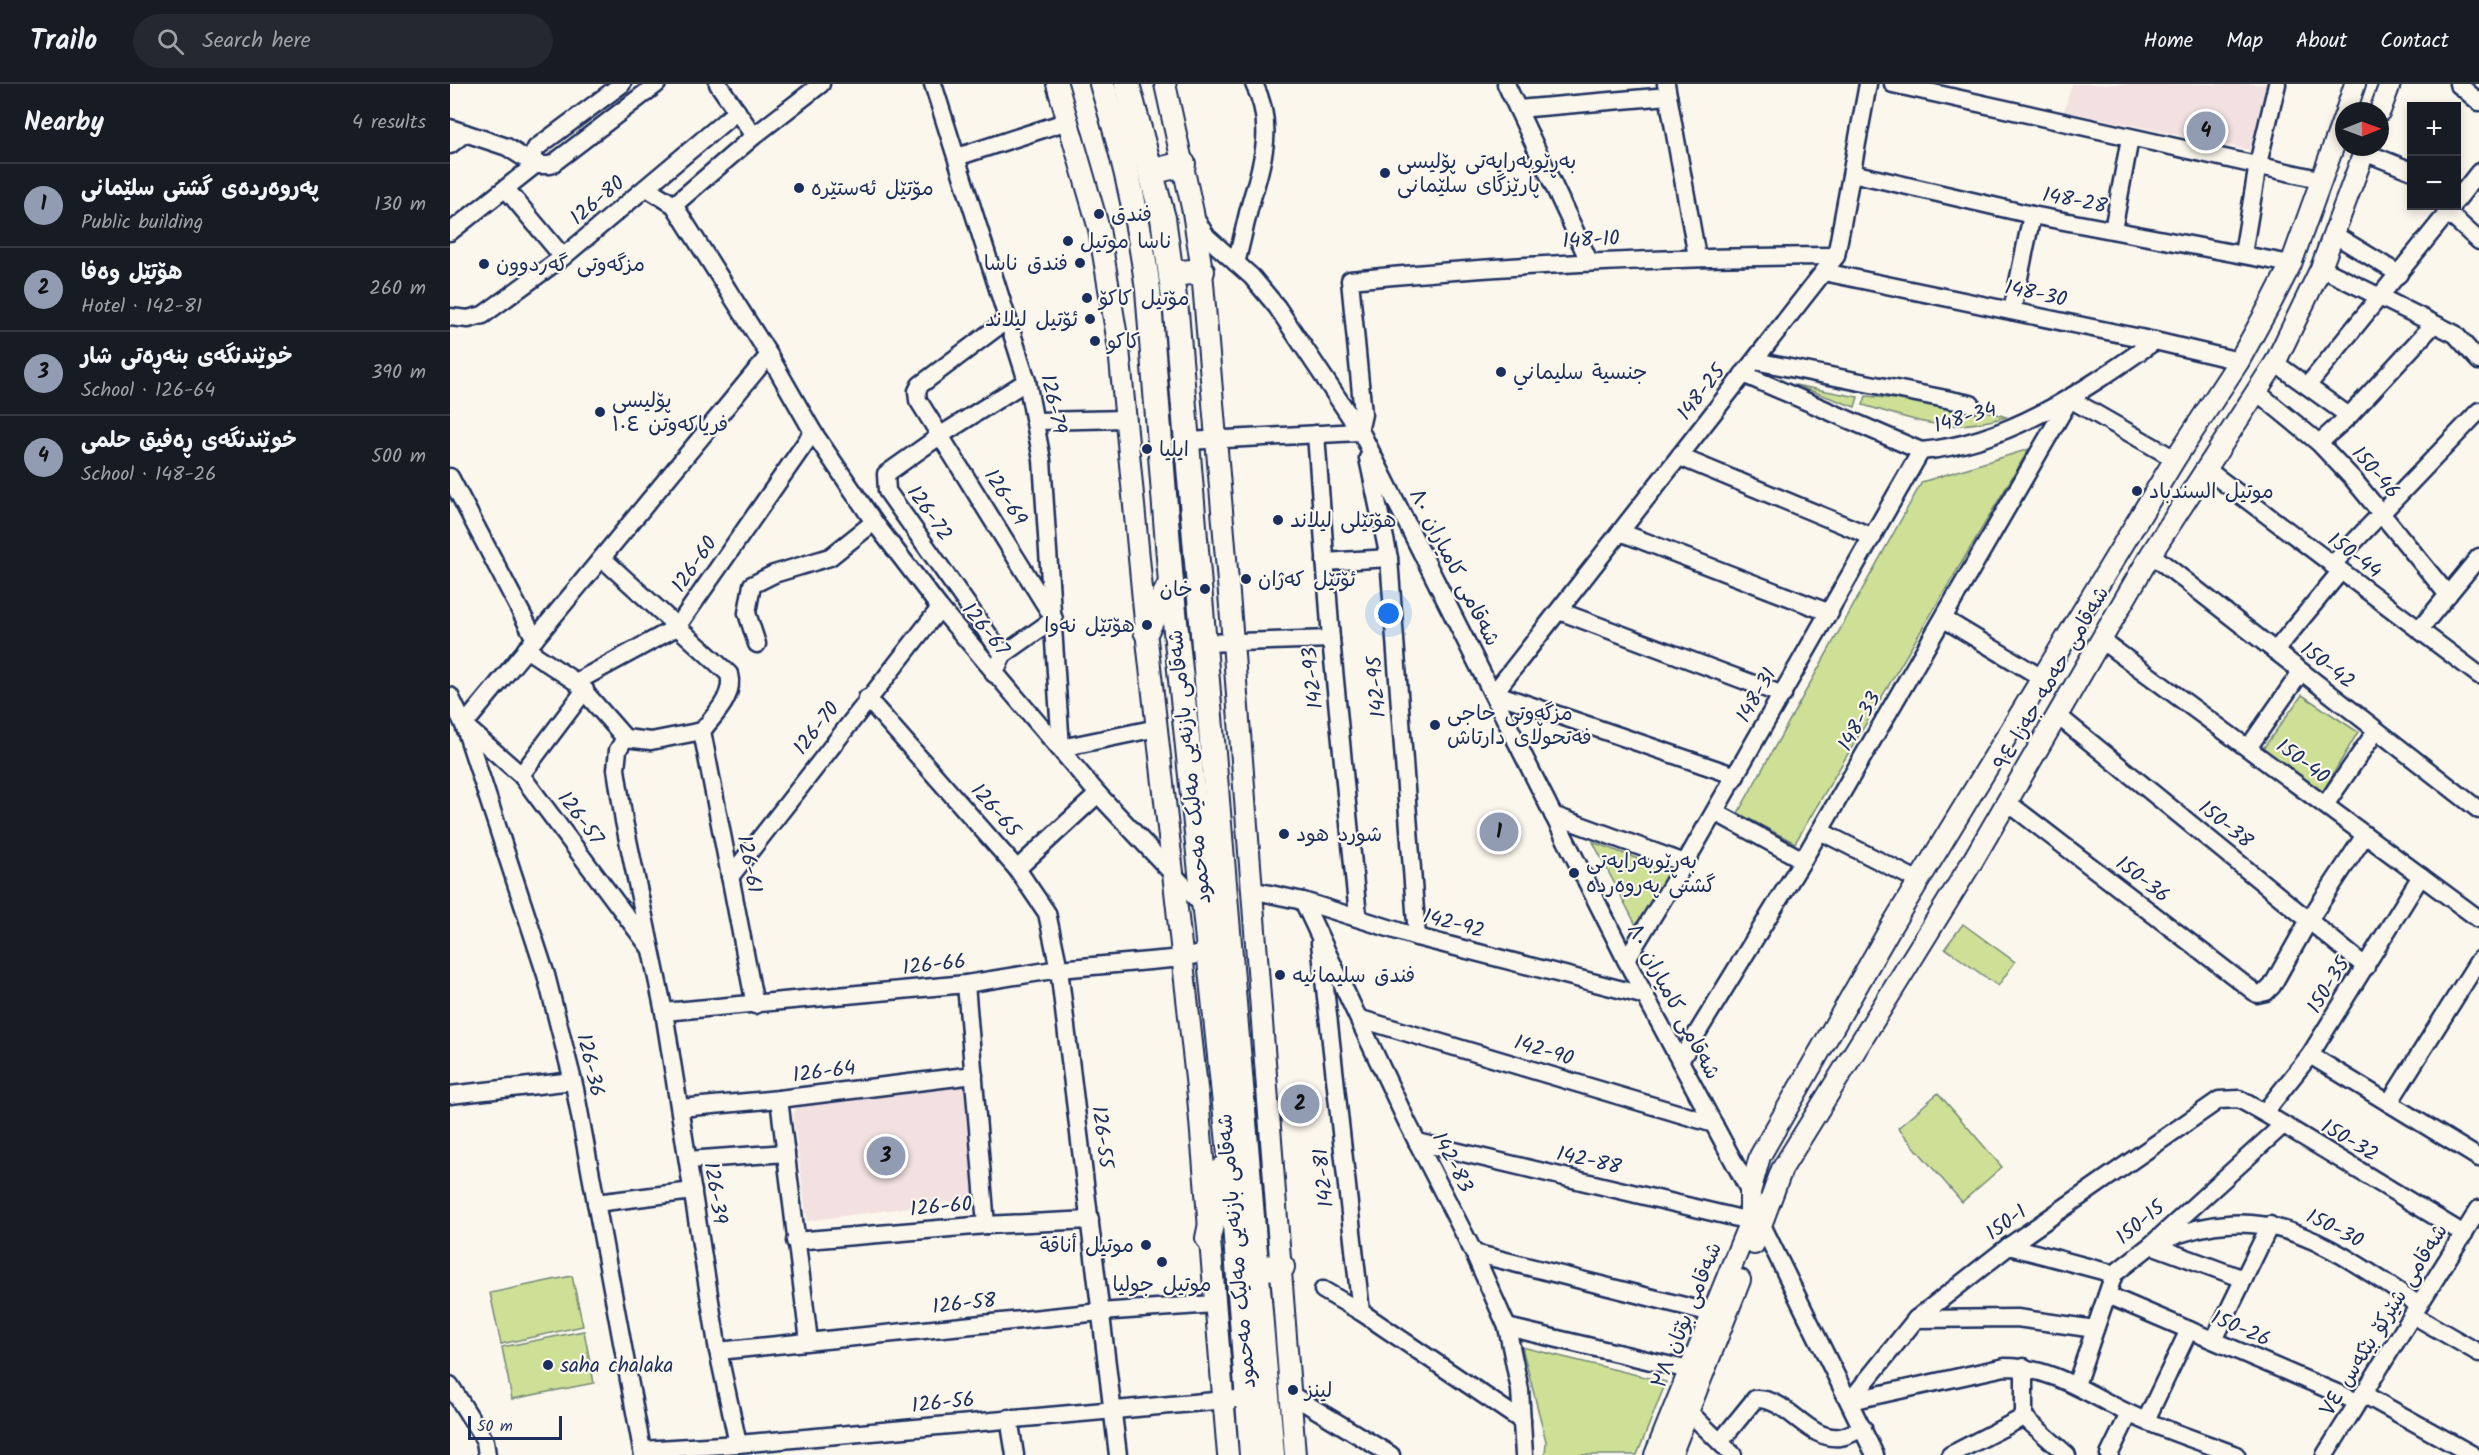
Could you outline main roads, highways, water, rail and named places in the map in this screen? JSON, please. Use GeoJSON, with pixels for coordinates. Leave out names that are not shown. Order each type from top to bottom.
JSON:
{"type":"FeatureCollection","features":[{"type":"Feature","properties":{"kind":"highway","name":"شەقامی بازنەیی مەلیک مەحمود"},"geometry":{"type":"LineString","coordinates":[[1102,84],[1122,154],[1143,253],[1148,290],[1171,583],[1228,1143],[1252,1455]]}},
{"type":"Feature","properties":{"kind":"highway","name":"شەقامی بازنەیی مەلیک مەحمود"},"geometry":{"type":"LineString","coordinates":[[1127,84],[1151,172],[1168,249],[1172,280],[1204,643],[1270,1267],[1272,1455]]}},
{"type":"Feature","properties":{"kind":"highway"},"geometry":{"type":"LineString","coordinates":[[1151,172],[1183,164]]}},
{"type":"Feature","properties":{"kind":"highway"},"geometry":{"type":"LineString","coordinates":[[1143,253],[1156,254],[1168,249]]}},
{"type":"Feature","properties":{"kind":"highway"},"geometry":{"type":"LineString","coordinates":[[1148,290],[1202,271]]}},
{"type":"Feature","properties":{"kind":"highway"},"geometry":{"type":"LineString","coordinates":[[1146,631],[1171,583]]}},
{"type":"Feature","properties":{"kind":"highway"},"geometry":{"type":"LineString","coordinates":[[1208,1238],[1228,1143]]}},
{"type":"Feature","properties":{"kind":"main road"},"geometry":{"type":"LineString","coordinates":[[1057,84],[1099,229],[1108,272],[1127,419],[1146,631],[1198,1097],[1208,1238],[1228,1455]]}},
{"type":"Feature","properties":{"kind":"main road"},"geometry":{"type":"LineString","coordinates":[[1165,84],[1193,212],[1202,271],[1251,890],[1270,1267],[1290,1394],[1294,1455]]}},
{"type":"Feature","properties":{"kind":"main road"},"geometry":{"type":"LineString","coordinates":[[2349,102],[2355,84]]}},
{"type":"Feature","properties":{"kind":"main road"},"geometry":{"type":"LineString","coordinates":[[2383,102],[2390,84]]}},
{"type":"Feature","properties":{"kind":"main road","name":"شەقامی حەمە جەزا ٩٤"},"geometry":{"type":"LineString","coordinates":[[1750,1192],[1760,1156],[1918,881],[2175,459],[2239,361],[2291,264],[2335,144]]}},
{"type":"Feature","properties":{"kind":"main road","name":"شەقامی حەمە جەزا ٩٤"},"geometry":{"type":"LineString","coordinates":[[1756,1223],[1782,1169],[1856,1052],[2007,802],[2151,554],[2275,363],[2300,317],[2335,235],[2363,156]]}},
{"type":"Feature","properties":{"kind":"main road"},"geometry":{"type":"LineString","coordinates":[[2272,301],[2300,317]]}},
{"type":"Feature","properties":{"kind":"main road","name":"شەقامی بۆتان ٣٨"},"geometry":{"type":"LineString","coordinates":[[1671,1455],[1756,1223],[1750,1192]]}},
{"type":"Feature","properties":{"kind":"main road","name":"شەقامی بۆتان ٣٨"},"geometry":{"type":"LineString","coordinates":[[1655,1455],[1712,1313],[1756,1223]]}},
{"type":"Feature","properties":{"kind":"place","name":"خوێندنگەی ڕەفیق حلمی"},"geometry":{"type":"Point","coordinates":[2206,131]}},
{"type":"Feature","properties":{"kind":"place","name":"بەڕێوبەرایەتی پۆلیسی پارێزگای سلێمانی"},"geometry":{"type":"Point","coordinates":[1385,173]}},
{"type":"Feature","properties":{"kind":"place","name":"مۆتێل ئەستێرە"},"geometry":{"type":"Point","coordinates":[799,188]}},
{"type":"Feature","properties":{"kind":"place","name":"فندق"},"geometry":{"type":"Point","coordinates":[1099,214]}},
{"type":"Feature","properties":{"kind":"place","name":"ناسا موتيل"},"geometry":{"type":"Point","coordinates":[1068,241]}},
{"type":"Feature","properties":{"kind":"place","name":"فندق ناسا"},"geometry":{"type":"Point","coordinates":[1080,263]}},
{"type":"Feature","properties":{"kind":"place","name":"مزگەوتی گەردوون"},"geometry":{"type":"Point","coordinates":[484,264]}},
{"type":"Feature","properties":{"kind":"place","name":"مۆتیل کاکۆ"},"geometry":{"type":"Point","coordinates":[1087,298]}},
{"type":"Feature","properties":{"kind":"place","name":"ئۆتیل لیلاند"},"geometry":{"type":"Point","coordinates":[1090,319]}},
{"type":"Feature","properties":{"kind":"place","name":"كاكو"},"geometry":{"type":"Point","coordinates":[1095,341]}},
{"type":"Feature","properties":{"kind":"place","name":"جنسية سليماني"},"geometry":{"type":"Point","coordinates":[1501,372]}},
{"type":"Feature","properties":{"kind":"place","name":"پۆلیسی فریاکەوتن ١٠٤"},"geometry":{"type":"Point","coordinates":[600,412]}},
{"type":"Feature","properties":{"kind":"place","name":"ايليا"},"geometry":{"type":"Point","coordinates":[1147,449]}},
{"type":"Feature","properties":{"kind":"place","name":"موتيل السندباد"},"geometry":{"type":"Point","coordinates":[2137,491]}},
{"type":"Feature","properties":{"kind":"place","name":"هۆتێلی لیلاند"},"geometry":{"type":"Point","coordinates":[1278,520]}},
{"type":"Feature","properties":{"kind":"place","name":"ئۆتێل کەژان"},"geometry":{"type":"Point","coordinates":[1246,579]}},
{"type":"Feature","properties":{"kind":"place","name":"خان"},"geometry":{"type":"Point","coordinates":[1205,589]}},
{"type":"Feature","properties":{"kind":"place","name":"هۆتێل نەوا"},"geometry":{"type":"Point","coordinates":[1147,625]}},
{"type":"Feature","properties":{"kind":"place","name":"مزگەوتی حاجی فەتحوڵای دارتاش"},"geometry":{"type":"Point","coordinates":[1435,725]}},
{"type":"Feature","properties":{"kind":"place","name":"پەروەردەی گشتی سلێمانی"},"geometry":{"type":"Point","coordinates":[1499,832]}},
{"type":"Feature","properties":{"kind":"place","name":"شورد هود"},"geometry":{"type":"Point","coordinates":[1284,834]}},
{"type":"Feature","properties":{"kind":"place","name":"بەڕێوبەرایەتی گشتی پەروەردە"},"geometry":{"type":"Point","coordinates":[1574,873]}},
{"type":"Feature","properties":{"kind":"place","name":"فندق سليمانيه"},"geometry":{"type":"Point","coordinates":[1280,975]}},
{"type":"Feature","properties":{"kind":"place","name":"هۆتێل وەفا"},"geometry":{"type":"Point","coordinates":[1300,1104]}},
{"type":"Feature","properties":{"kind":"place","name":"خوێندنگەی بنەڕەتی شار"},"geometry":{"type":"Point","coordinates":[886,1156]}},
{"type":"Feature","properties":{"kind":"place","name":"موتيل أناقة"},"geometry":{"type":"Point","coordinates":[1146,1245]}},
{"type":"Feature","properties":{"kind":"place","name":"موتيل جوليا"},"geometry":{"type":"Point","coordinates":[1162,1262]}},
{"type":"Feature","properties":{"kind":"place","name":"saha chalaka"},"geometry":{"type":"Point","coordinates":[548,1365]}},
{"type":"Feature","properties":{"kind":"place","name":"لينز"},"geometry":{"type":"Point","coordinates":[1293,1390]}}]}
